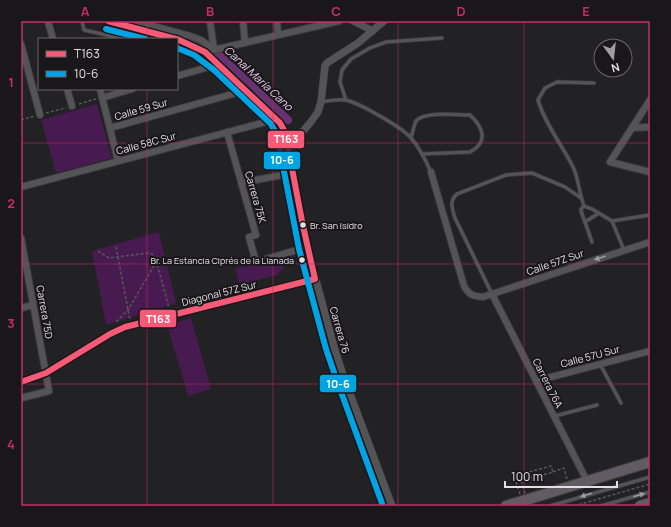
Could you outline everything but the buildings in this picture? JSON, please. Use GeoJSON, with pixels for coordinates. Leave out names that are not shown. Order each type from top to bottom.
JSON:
{"type":"FeatureCollection","features":[{"type":"Feature","properties":{"kind":"highway"},"geometry":{"type":"LineString","coordinates":[[506,506],[525,504],[587,481],[650,462]]}},
{"type":"Feature","properties":{"kind":"highway"},"geometry":{"type":"LineString","coordinates":[[640,506],[650,503]]}},
{"type":"Feature","properties":{"kind":"street"},"geometry":{"type":"LineString","coordinates":[[48,21],[53,38]]}},
{"type":"Feature","properties":{"kind":"street"},"geometry":{"type":"LineString","coordinates":[[108,21],[170,38]]}},
{"type":"Feature","properties":{"kind":"street"},"geometry":{"type":"LineString","coordinates":[[135,21],[201,40],[214,50]]}},
{"type":"Feature","properties":{"kind":"street"},"geometry":{"type":"LineString","coordinates":[[210,21],[214,50]]}},
{"type":"Feature","properties":{"kind":"street"},"geometry":{"type":"LineString","coordinates":[[243,21],[245,43]]}},
{"type":"Feature","properties":{"kind":"street"},"geometry":{"type":"LineString","coordinates":[[277,21],[278,35]]}},
{"type":"Feature","properties":{"kind":"street"},"geometry":{"type":"LineString","coordinates":[[205,52],[278,35],[311,24],[339,21]]}},
{"type":"Feature","properties":{"kind":"street"},"geometry":{"type":"LineString","coordinates":[[353,21],[373,31]]}},
{"type":"Feature","properties":{"kind":"street"},"geometry":{"type":"LineString","coordinates":[[289,153],[297,138],[314,117],[321,102],[324,72],[327,63],[358,43],[384,21]]}},
{"type":"Feature","properties":{"kind":"street"},"geometry":{"type":"LineString","coordinates":[[178,40],[205,52],[277,119]]}},
{"type":"Feature","properties":{"kind":"street"},"geometry":{"type":"LineString","coordinates":[[21,44],[40,115]]}},
{"type":"Feature","properties":{"kind":"street"},"geometry":{"type":"LineString","coordinates":[[178,76],[219,64]]}},
{"type":"Feature","properties":{"kind":"street"},"geometry":{"type":"LineString","coordinates":[[67,90],[72,106]]}},
{"type":"Feature","properties":{"kind":"street"},"geometry":{"type":"LineString","coordinates":[[100,90],[118,161]]}},
{"type":"Feature","properties":{"kind":"street"},"geometry":{"type":"LineString","coordinates":[[102,98],[129,90]]}},
{"type":"Feature","properties":{"kind":"street","name":"Calle 59 Sur"},"geometry":{"type":"LineString","coordinates":[[110,128],[246,90]]}},
{"type":"Feature","properties":{"kind":"street"},"geometry":{"type":"LineString","coordinates":[[650,100],[610,162],[650,172]]}},
{"type":"Feature","properties":{"kind":"street","name":"Calle 58C Sur"},"geometry":{"type":"LineString","coordinates":[[21,187],[277,119]]}},
{"type":"Feature","properties":{"kind":"street","name":"Carrera 76"},"geometry":{"type":"LineString","coordinates":[[277,119],[285,132],[292,173],[315,279],[341,370],[392,506]]}},
{"type":"Feature","properties":{"kind":"street"},"geometry":{"type":"LineString","coordinates":[[632,128],[650,127]]}},
{"type":"Feature","properties":{"kind":"street","name":"Carrera 75K"},"geometry":{"type":"LineString","coordinates":[[227,132],[256,235],[248,237],[256,262],[308,247]]}},
{"type":"Feature","properties":{"kind":"street","name":"Calle 57Z Sur"},"geometry":{"type":"LineString","coordinates":[[431,172],[464,286],[467,293],[475,296],[483,297],[650,242]]}},
{"type":"Feature","properties":{"kind":"street"},"geometry":{"type":"LineString","coordinates":[[242,183],[292,173]]}},
{"type":"Feature","properties":{"kind":"street","name":"Carrera 75D"},"geometry":{"type":"LineString","coordinates":[[21,238],[24,273],[33,305],[49,391],[21,398]]}},
{"type":"Feature","properties":{"kind":"street","name":"Diagonal 57Z Sur"},"geometry":{"type":"LineString","coordinates":[[21,382],[46,373],[110,334],[126,328],[315,279]]}},
{"type":"Feature","properties":{"kind":"street","name":"Carrera 76A"},"geometry":{"type":"LineString","coordinates":[[492,294],[587,481]]}},
{"type":"Feature","properties":{"kind":"street"},"geometry":{"type":"LineString","coordinates":[[21,308],[33,305]]}},
{"type":"Feature","properties":{"kind":"street","name":"Calle 57U Sur"},"geometry":{"type":"LineString","coordinates":[[536,381],[650,351]]}},
{"type":"Feature","properties":{"kind":"lane"},"geometry":{"type":"LineString","coordinates":[[82,21],[84,30],[120,38]]}},
{"type":"Feature","properties":{"kind":"lane"},"geometry":{"type":"LineString","coordinates":[[125,38],[129,26]]}},
{"type":"Feature","properties":{"kind":"lane"},"geometry":{"type":"LineString","coordinates":[[346,100],[340,82],[342,70],[351,59],[370,48],[386,42],[442,38]]}},
{"type":"Feature","properties":{"kind":"lane"},"geometry":{"type":"LineString","coordinates":[[584,206],[574,168],[541,111],[538,100],[545,88],[557,82],[594,83]]}},
{"type":"Feature","properties":{"kind":"lane"},"geometry":{"type":"LineString","coordinates":[[321,102],[346,100],[361,106],[386,120],[411,137],[431,172]]}},
{"type":"Feature","properties":{"kind":"lane"},"geometry":{"type":"LineString","coordinates":[[411,137],[417,121],[424,116],[470,115],[478,123],[482,132],[482,140],[477,148],[470,152],[422,154]]}},
{"type":"Feature","properties":{"kind":"lane"},"geometry":{"type":"LineString","coordinates":[[492,294],[455,218],[451,205],[453,198],[457,194],[506,175],[532,173],[565,187],[581,198]]}},
{"type":"Feature","properties":{"kind":"lane"},"geometry":{"type":"LineString","coordinates":[[584,206],[599,212],[612,221],[624,250]]}},
{"type":"Feature","properties":{"kind":"lane"},"geometry":{"type":"LineString","coordinates":[[584,206],[581,211],[592,242]]}},
{"type":"Feature","properties":{"kind":"lane"},"geometry":{"type":"LineString","coordinates":[[585,222],[599,212]]}},
{"type":"Feature","properties":{"kind":"lane"},"geometry":{"type":"LineString","coordinates":[[612,221],[650,215]]}},
{"type":"Feature","properties":{"kind":"lane"},"geometry":{"type":"LineString","coordinates":[[600,364],[621,403]]}},
{"type":"Feature","properties":{"kind":"lane"},"geometry":{"type":"LineString","coordinates":[[553,416],[598,405]]}},
{"type":"Feature","properties":{"kind":"lane"},"geometry":{"type":"LineString","coordinates":[[550,506],[650,477]]}},
{"type":"Feature","properties":{"kind":"lane"},"geometry":{"type":"LineString","coordinates":[[601,506],[650,492]]}},
{"type":"Feature","properties":{"kind":"path"},"geometry":{"type":"LineString","coordinates":[[21,120],[102,98]]}},
{"type":"Feature","properties":{"kind":"path"},"geometry":{"type":"LineString","coordinates":[[116,247],[130,322]]}},
{"type":"Feature","properties":{"kind":"path"},"geometry":{"type":"LineString","coordinates":[[98,251],[109,258],[148,253],[152,254],[156,258],[169,311]]}},
{"type":"Feature","properties":{"kind":"path"},"geometry":{"type":"LineString","coordinates":[[115,323],[128,310],[155,264],[156,258]]}},
{"type":"Feature","properties":{"kind":"path"},"geometry":{"type":"LineString","coordinates":[[525,504],[514,476],[551,466],[553,472]]}},
{"type":"Feature","properties":{"kind":"path"},"geometry":{"type":"LineString","coordinates":[[525,504],[521,481],[564,468],[570,487]]}},
{"type":"Feature","properties":{"kind":"path"},"geometry":{"type":"LineString","coordinates":[[574,506],[650,484]]}},
{"type":"Feature","properties":{"kind":"shaded area"},"geometry":{"type":"Polygon","coordinates":[[[97,104],[112,158],[56,173],[41,120],[97,104]]]}},
{"type":"Feature","properties":{"kind":"shaded area"},"geometry":{"type":"Polygon","coordinates":[[[159,232],[176,303],[106,325],[92,251],[159,232]]]}},
{"type":"Feature","properties":{"kind":"shaded area"},"geometry":{"type":"Polygon","coordinates":[[[298,252],[277,275],[239,285],[235,269],[298,252]]]}},
{"type":"Feature","properties":{"kind":"shaded area"},"geometry":{"type":"Polygon","coordinates":[[[191,318],[211,389],[188,396],[167,325],[191,318]]]}},
{"type":"Feature","properties":{"kind":"waterway","name":"Canal María Cano"},"geometry":{"type":"LineString","coordinates":[[125,21],[143,26]]}},
{"type":"Feature","properties":{"kind":"waterway","name":"Canal María Cano"},"geometry":{"type":"LineString","coordinates":[[184,37],[218,54],[288,120]]}},
{"type":"Feature","properties":{"kind":"transit line","name":"T163"},"geometry":{"type":"LineString","coordinates":[[108,21],[172,38]]}},
{"type":"Feature","properties":{"kind":"transit line","name":"10-6"},"geometry":{"type":"LineString","coordinates":[[106,29],[141,38]]}},
{"type":"Feature","properties":{"kind":"transit line","name":"T163"},"geometry":{"type":"LineString","coordinates":[[21,382],[46,373],[110,334],[125,327],[315,279],[285,132],[280,123],[205,52],[178,39]]}},
{"type":"Feature","properties":{"kind":"transit line","name":"10-6"},"geometry":{"type":"LineString","coordinates":[[178,48],[194,55],[214,70],[271,124],[277,135],[299,249],[326,349],[383,506]]}},
{"type":"Feature","properties":{"kind":"place","name":"Br. San Isidro"},"geometry":{"type":"Point","coordinates":[303,225]}},
{"type":"Feature","properties":{"kind":"place","name":"Br. La Estancia Ciprés de la Llanada"},"geometry":{"type":"Point","coordinates":[302,260]}}]}
